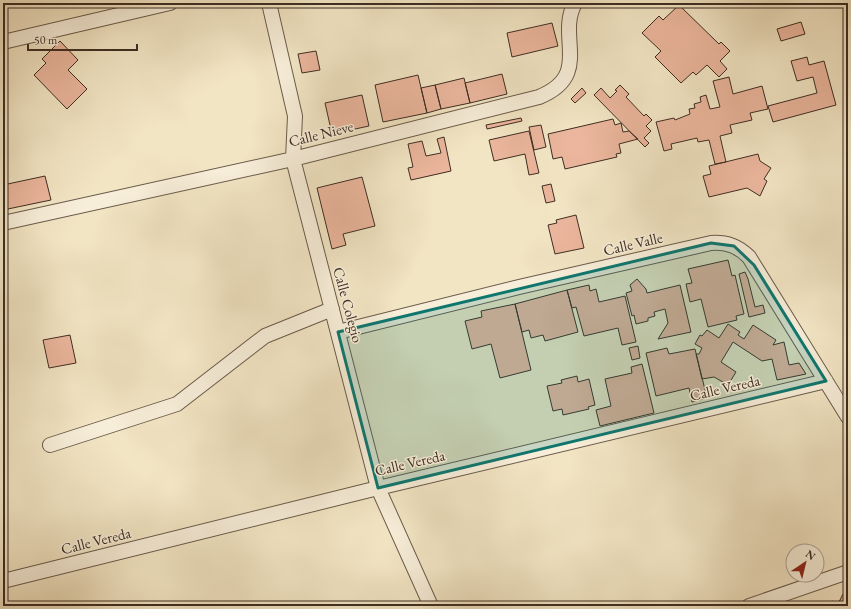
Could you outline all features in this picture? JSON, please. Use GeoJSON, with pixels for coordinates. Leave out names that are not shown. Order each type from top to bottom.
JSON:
{"type":"FeatureCollection","features":[{"type":"Feature","properties":{"kind":"street"},"geometry":{"type":"LineString","coordinates":[[3,42],[170,3]]}},
{"type":"Feature","properties":{"kind":"street","name":"Calle Colegio"},"geometry":{"type":"LineString","coordinates":[[269,3],[295,116],[293,159],[378,488],[431,606]]}},
{"type":"Feature","properties":{"kind":"street","name":"Calle Nieve"},"geometry":{"type":"LineString","coordinates":[[3,223],[293,159],[546,94],[553,90],[564,78],[570,62],[569,22],[575,3]]}},
{"type":"Feature","properties":{"kind":"street","name":"Calle Valle"},"geometry":{"type":"LineString","coordinates":[[338,332],[519,287],[711,243],[727,243],[742,250],[749,257],[848,417]]}},
{"type":"Feature","properties":{"kind":"street"},"geometry":{"type":"LineString","coordinates":[[50,445],[176,404],[265,336],[332,309]]}},
{"type":"Feature","properties":{"kind":"street","name":"Calle Vereda"},"geometry":{"type":"LineString","coordinates":[[3,581],[378,488],[826,381]]}},
{"type":"Feature","properties":{"kind":"street"},"geometry":{"type":"LineString","coordinates":[[749,606],[848,572]]}},
{"type":"Feature","properties":{"kind":"highlighted area"},"geometry":{"type":"Polygon","coordinates":[[[711,243],[734,246],[754,265],[826,381],[378,488],[338,332],[711,243]]]}},
{"type":"Feature","properties":{"kind":"building"},"geometry":{"type":"Polygon","coordinates":[[[679,5],[719,44],[721,42],[730,51],[720,61],[727,69],[719,77],[707,65],[696,75],[693,72],[681,83],[655,57],[661,51],[642,33],[659,16],[663,20],[679,5]]]}},
{"type":"Feature","properties":{"kind":"building"},"geometry":{"type":"Polygon","coordinates":[[[801,22],[805,34],[781,41],[777,29],[801,22]]]}},
{"type":"Feature","properties":{"kind":"building"},"geometry":{"type":"Polygon","coordinates":[[[552,23],[558,46],[512,57],[507,33],[552,23]]]}},
{"type":"Feature","properties":{"kind":"building"},"geometry":{"type":"Polygon","coordinates":[[[60,41],[78,60],[68,70],[87,89],[67,109],[34,75],[46,63],[42,59],[60,41]]]}},
{"type":"Feature","properties":{"kind":"building"},"geometry":{"type":"Polygon","coordinates":[[[316,51],[320,70],[302,73],[298,54],[316,51]]]}},
{"type":"Feature","properties":{"kind":"building"},"geometry":{"type":"Polygon","coordinates":[[[807,57],[809,65],[824,61],[836,105],[773,122],[768,106],[817,93],[813,77],[797,81],[791,61],[807,57]]]}},
{"type":"Feature","properties":{"kind":"building"},"geometry":{"type":"Polygon","coordinates":[[[502,74],[507,94],[470,103],[465,83],[502,74]]]}},
{"type":"Feature","properties":{"kind":"building"},"geometry":{"type":"Polygon","coordinates":[[[418,75],[427,113],[383,122],[375,85],[418,75]]]}},
{"type":"Feature","properties":{"kind":"building"},"geometry":{"type":"Polygon","coordinates":[[[729,77],[733,94],[762,86],[768,109],[750,113],[752,120],[730,125],[732,133],[720,136],[726,162],[715,164],[709,140],[698,142],[697,138],[671,144],[672,149],[664,151],[656,122],[674,118],[675,120],[690,114],[689,109],[695,108],[694,104],[701,102],[700,97],[706,95],[710,109],[720,107],[713,81],[729,77]]]}},
{"type":"Feature","properties":{"kind":"building"},"geometry":{"type":"Polygon","coordinates":[[[464,78],[470,103],[441,109],[435,85],[464,78]]]}},
{"type":"Feature","properties":{"kind":"building"},"geometry":{"type":"Polygon","coordinates":[[[435,85],[441,109],[427,113],[421,88],[435,85]]]}},
{"type":"Feature","properties":{"kind":"building"},"geometry":{"type":"Polygon","coordinates":[[[620,85],[629,94],[626,97],[644,116],[646,114],[652,120],[646,126],[651,131],[644,138],[649,143],[645,147],[594,95],[601,88],[610,98],[617,91],[615,90],[620,85]]]}},
{"type":"Feature","properties":{"kind":"building"},"geometry":{"type":"Polygon","coordinates":[[[582,88],[586,93],[575,103],[571,99],[582,88]]]}},
{"type":"Feature","properties":{"kind":"building"},"geometry":{"type":"Polygon","coordinates":[[[362,95],[369,126],[332,134],[325,103],[362,95]]]}},
{"type":"Feature","properties":{"kind":"building"},"geometry":{"type":"Polygon","coordinates":[[[521,118],[522,121],[487,129],[486,125],[521,118]]]}},
{"type":"Feature","properties":{"kind":"building"},"geometry":{"type":"Polygon","coordinates":[[[613,119],[615,125],[621,123],[623,132],[629,131],[638,139],[619,144],[621,153],[616,154],[617,157],[565,169],[562,157],[553,159],[548,134],[613,119]]]}},
{"type":"Feature","properties":{"kind":"building"},"geometry":{"type":"Polygon","coordinates":[[[541,125],[546,147],[534,150],[529,127],[541,125]]]}},
{"type":"Feature","properties":{"kind":"building"},"geometry":{"type":"Polygon","coordinates":[[[529,131],[539,173],[529,175],[525,154],[494,161],[489,140],[529,131]]]}},
{"type":"Feature","properties":{"kind":"building"},"geometry":{"type":"Polygon","coordinates":[[[444,137],[451,171],[411,180],[408,168],[413,167],[408,144],[422,141],[426,156],[441,153],[437,139],[444,137]]]}},
{"type":"Feature","properties":{"kind":"building"},"geometry":{"type":"Polygon","coordinates":[[[758,154],[760,161],[771,168],[764,179],[767,181],[760,196],[747,188],[709,197],[703,176],[711,174],[709,166],[758,154]]]}},
{"type":"Feature","properties":{"kind":"building"},"geometry":{"type":"Polygon","coordinates":[[[45,176],[51,200],[3,210],[3,185],[45,176]]]}},
{"type":"Feature","properties":{"kind":"building"},"geometry":{"type":"Polygon","coordinates":[[[362,177],[375,226],[343,234],[346,245],[332,249],[317,188],[362,177]]]}},
{"type":"Feature","properties":{"kind":"building"},"geometry":{"type":"Polygon","coordinates":[[[551,184],[555,201],[546,203],[542,186],[551,184]]]}},
{"type":"Feature","properties":{"kind":"building"},"geometry":{"type":"Polygon","coordinates":[[[576,215],[584,248],[555,254],[548,225],[557,223],[556,220],[576,215]]]}},
{"type":"Feature","properties":{"kind":"building"},"geometry":{"type":"Polygon","coordinates":[[[728,260],[732,276],[735,275],[744,314],[736,316],[737,320],[708,327],[701,299],[690,302],[686,284],[692,283],[688,269],[728,260]]]}},
{"type":"Feature","properties":{"kind":"building"},"geometry":{"type":"Polygon","coordinates":[[[745,272],[755,307],[763,305],[765,313],[749,317],[739,274],[745,272]]]}},
{"type":"Feature","properties":{"kind":"building"},"geometry":{"type":"Polygon","coordinates":[[[637,279],[646,289],[647,293],[680,285],[691,332],[658,339],[668,323],[665,309],[654,312],[655,316],[648,318],[648,321],[636,324],[634,315],[632,316],[626,293],[632,291],[630,285],[637,279]]]}},
{"type":"Feature","properties":{"kind":"building"},"geometry":{"type":"Polygon","coordinates":[[[589,285],[590,291],[596,289],[599,302],[625,296],[636,342],[622,345],[618,328],[584,336],[576,307],[572,308],[567,290],[589,285]]]}},
{"type":"Feature","properties":{"kind":"building"},"geometry":{"type":"Polygon","coordinates":[[[567,290],[578,332],[545,341],[543,335],[531,338],[529,330],[522,332],[515,304],[567,290]]]}},
{"type":"Feature","properties":{"kind":"building"},"geometry":{"type":"Polygon","coordinates":[[[515,304],[531,370],[500,378],[491,344],[472,349],[465,321],[482,317],[481,311],[515,304]]]}},
{"type":"Feature","properties":{"kind":"building"},"geometry":{"type":"Polygon","coordinates":[[[728,324],[740,332],[738,335],[744,339],[753,325],[776,340],[773,345],[784,342],[789,365],[799,363],[806,374],[777,380],[772,359],[762,361],[733,342],[721,362],[736,372],[728,385],[714,377],[702,379],[696,354],[699,354],[702,348],[695,344],[700,335],[702,336],[707,330],[719,338],[728,324]]]}},
{"type":"Feature","properties":{"kind":"building"},"geometry":{"type":"Polygon","coordinates":[[[70,335],[76,363],[49,368],[43,340],[70,335]]]}},
{"type":"Feature","properties":{"kind":"building"},"geometry":{"type":"Polygon","coordinates":[[[638,346],[640,358],[632,360],[629,348],[638,346]]]}},
{"type":"Feature","properties":{"kind":"building"},"geometry":{"type":"Polygon","coordinates":[[[667,348],[669,354],[695,349],[707,398],[692,402],[689,388],[656,396],[646,353],[667,348]]]}},
{"type":"Feature","properties":{"kind":"building"},"geometry":{"type":"Polygon","coordinates":[[[642,364],[654,413],[600,426],[596,410],[611,406],[605,379],[632,373],[631,367],[642,364]]]}},
{"type":"Feature","properties":{"kind":"building"},"geometry":{"type":"Polygon","coordinates":[[[577,376],[578,382],[589,379],[595,405],[588,407],[589,409],[563,415],[562,409],[553,411],[547,386],[562,383],[561,380],[577,376]]]}},
{"type":"Feature","properties":{"kind":"building"},"geometry":{"type":"Polygon","coordinates":[[[843,594],[848,596],[848,606],[837,606],[843,594]]]}},
{"type":"Feature","properties":{"kind":"building"},"geometry":{"type":"Polygon","coordinates":[[[833,601],[835,606],[821,606],[833,601]]]}}]}
